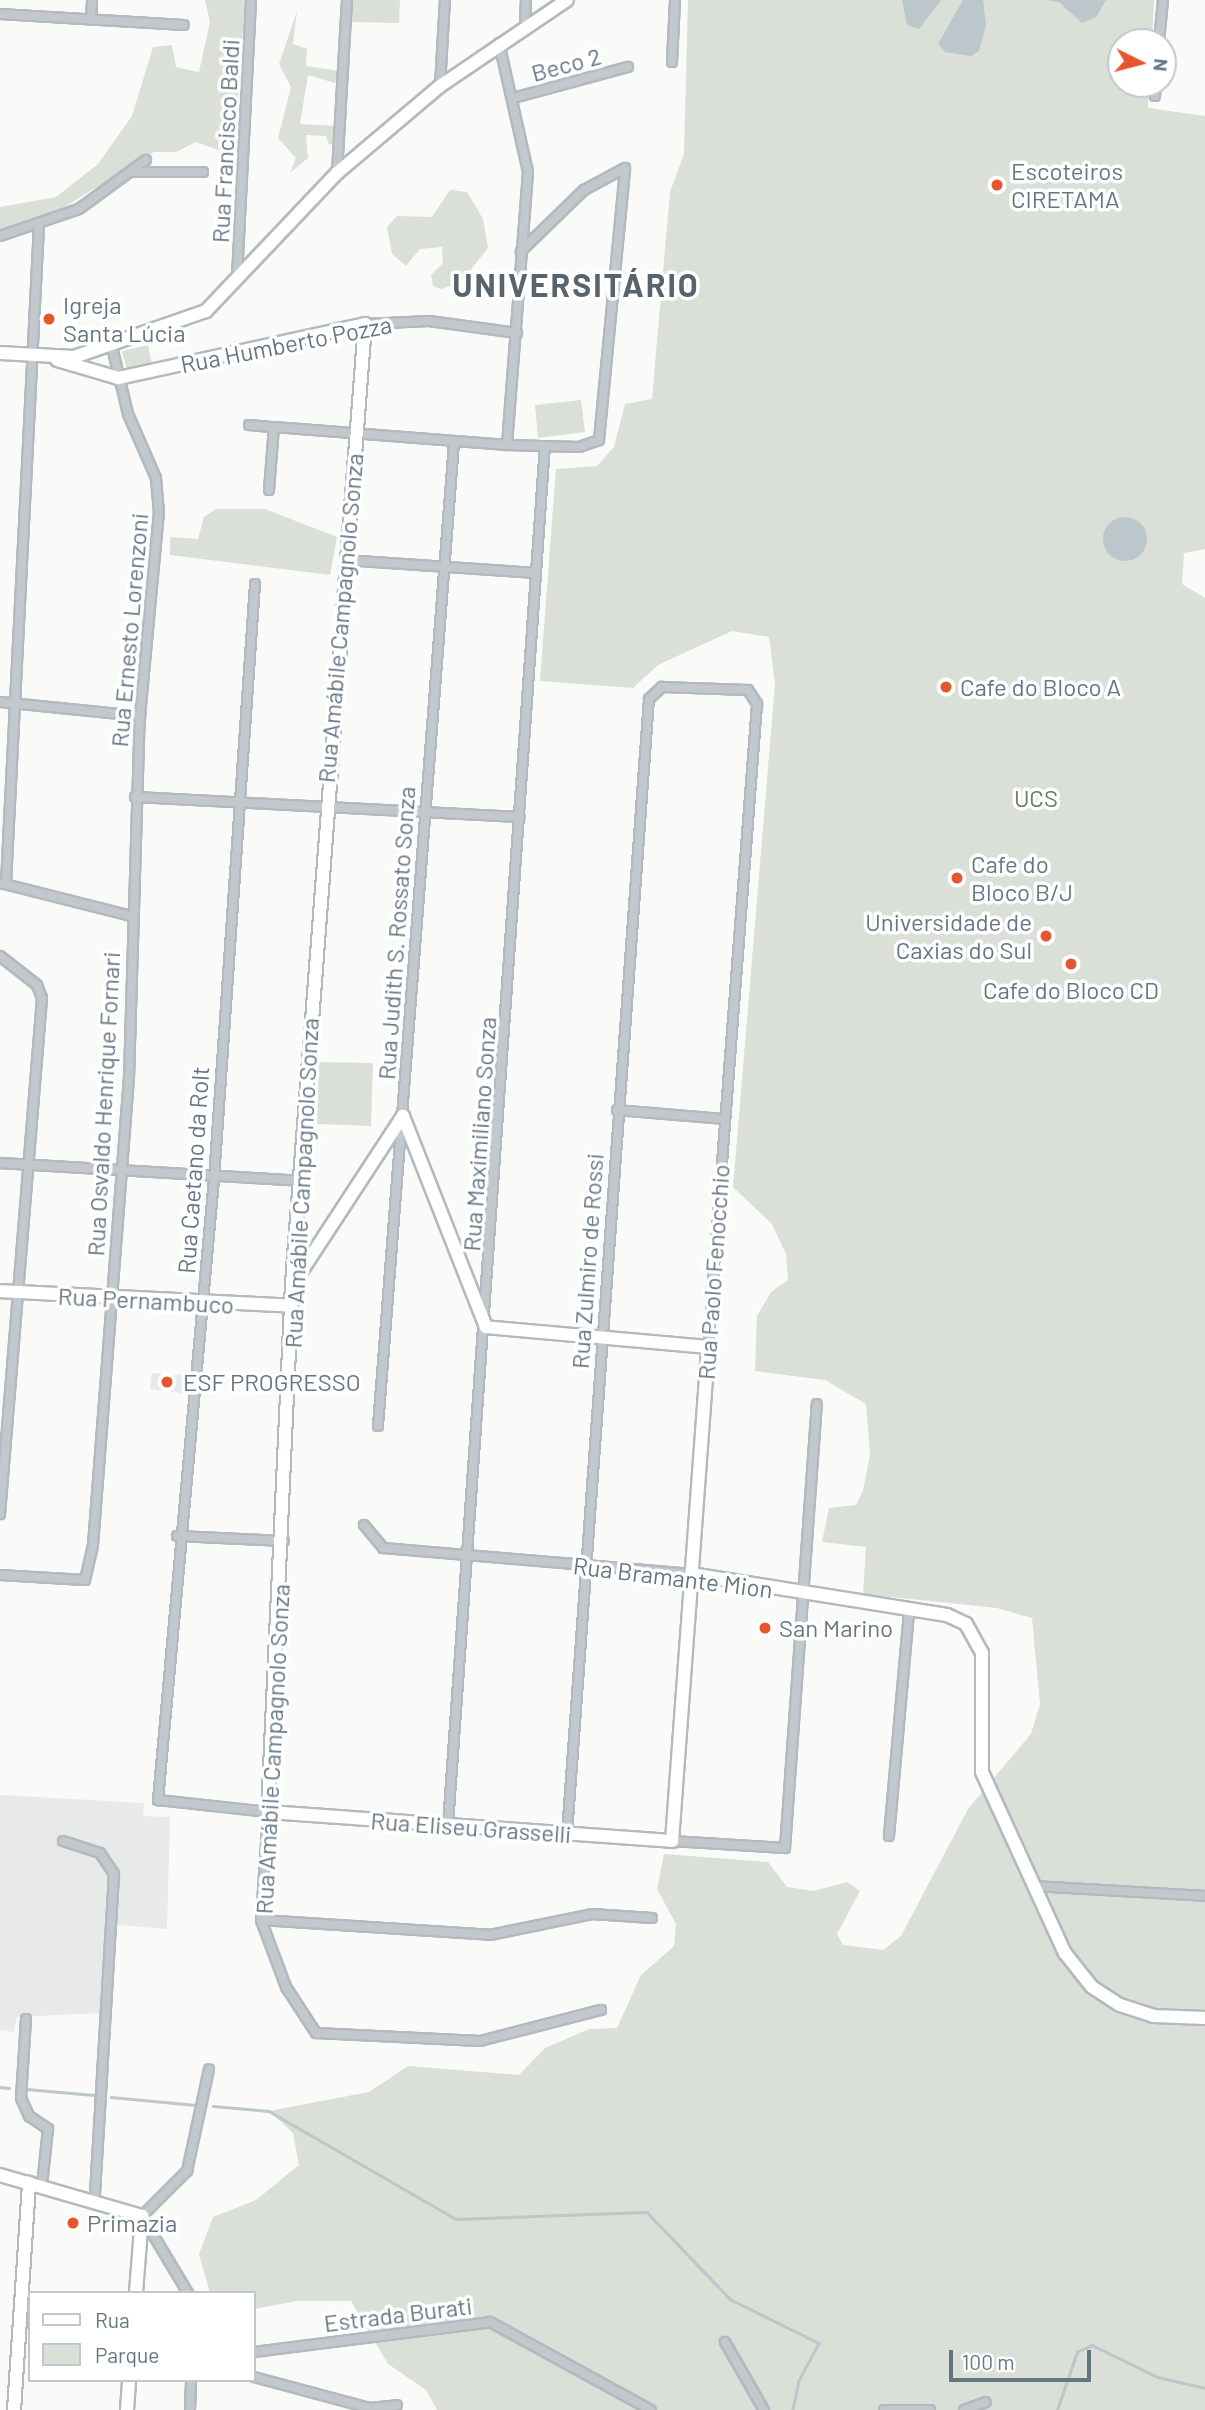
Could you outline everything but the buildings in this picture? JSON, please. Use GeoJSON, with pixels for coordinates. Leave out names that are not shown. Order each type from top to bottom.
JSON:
{"type":"FeatureCollection","features":[{"type":"Feature","properties":{"kind":"street"},"geometry":{"type":"LineString","coordinates":[[91,20],[92,0]]}},
{"type":"Feature","properties":{"kind":"street","name":"Rua Francisco Baldi"},"geometry":{"type":"LineString","coordinates":[[237,284],[251,0]]}},
{"type":"Feature","properties":{"kind":"street"},"geometry":{"type":"LineString","coordinates":[[337,173],[347,0]]}},
{"type":"Feature","properties":{"kind":"street"},"geometry":{"type":"LineString","coordinates":[[440,86],[445,0]]}},
{"type":"Feature","properties":{"kind":"street"},"geometry":{"type":"LineString","coordinates":[[525,26],[526,0]]}},
{"type":"Feature","properties":{"kind":"street"},"geometry":{"type":"LineString","coordinates":[[0,353],[57,360],[112,347],[190,321],[237,284],[337,173],[440,86],[499,43],[567,0]]}},
{"type":"Feature","properties":{"kind":"street"},"geometry":{"type":"LineString","coordinates":[[672,62],[675,0]]}},
{"type":"Feature","properties":{"kind":"street"},"geometry":{"type":"LineString","coordinates":[[1161,28],[1163,0]]}},
{"type":"Feature","properties":{"kind":"street"},"geometry":{"type":"LineString","coordinates":[[0,14],[184,25]]}},
{"type":"Feature","properties":{"kind":"street"},"geometry":{"type":"LineString","coordinates":[[499,43],[528,158],[507,445]]}},
{"type":"Feature","properties":{"kind":"street","name":"Beco 2"},"geometry":{"type":"LineString","coordinates":[[513,98],[628,67]]}},
{"type":"Feature","properties":{"kind":"street"},"geometry":{"type":"LineString","coordinates":[[0,236],[39,225],[134,172],[146,160]]}},
{"type":"Feature","properties":{"kind":"street"},"geometry":{"type":"LineString","coordinates":[[249,425],[454,443],[591,446],[603,430],[625,168],[584,190],[521,251]]}},
{"type":"Feature","properties":{"kind":"street"},"geometry":{"type":"LineString","coordinates":[[134,172],[203,173]]}},
{"type":"Feature","properties":{"kind":"street"},"geometry":{"type":"LineString","coordinates":[[39,225],[35,358],[3,883],[131,916]]}},
{"type":"Feature","properties":{"kind":"street","name":"Rua Humberto Pozza"},"geometry":{"type":"LineString","coordinates":[[57,360],[118,377],[365,324],[429,321],[517,333]]}},
{"type":"Feature","properties":{"kind":"street","name":"Rua Amábile Campagnolo Sonza"},"geometry":{"type":"LineString","coordinates":[[365,324],[324,809],[292,1284],[284,1541],[261,1920],[286,1987],[316,2033],[480,2041],[601,2010]]}},
{"type":"Feature","properties":{"kind":"street","name":"Rua Ernesto Lorenzoni"},"geometry":{"type":"LineString","coordinates":[[112,347],[118,377],[159,496],[135,797]]}},
{"type":"Feature","properties":{"kind":"street"},"geometry":{"type":"LineString","coordinates":[[269,490],[274,427]]}},
{"type":"Feature","properties":{"kind":"street","name":"Rua Judith S. Rossato Sonza"},"geometry":{"type":"LineString","coordinates":[[378,1426],[403,1116],[422,813],[454,443]]}},
{"type":"Feature","properties":{"kind":"street","name":"Rua Maximiliano Sonza"},"geometry":{"type":"LineString","coordinates":[[448,1825],[486,1327],[545,446]]}},
{"type":"Feature","properties":{"kind":"street"},"geometry":{"type":"LineString","coordinates":[[345,560],[536,573]]}},
{"type":"Feature","properties":{"kind":"street","name":"Rua Caetano da Rolt"},"geometry":{"type":"LineString","coordinates":[[158,1800],[177,1536],[214,1179],[235,804],[255,584]]}},
{"type":"Feature","properties":{"kind":"street","name":"Rua Paolo Fenocchio"},"geometry":{"type":"LineString","coordinates":[[651,692],[662,687],[748,690],[757,704],[672,1841]]}},
{"type":"Feature","properties":{"kind":"street","name":"Rua Zulmiro de Rossi"},"geometry":{"type":"LineString","coordinates":[[567,1834],[600,1338],[651,692]]}},
{"type":"Feature","properties":{"kind":"street"},"geometry":{"type":"LineString","coordinates":[[0,702],[140,716]]}},
{"type":"Feature","properties":{"kind":"street"},"geometry":{"type":"LineString","coordinates":[[135,797],[324,809],[519,817]]}},
{"type":"Feature","properties":{"kind":"street","name":"Rua Osvaldo Henrique Fornari"},"geometry":{"type":"LineString","coordinates":[[0,1575],[85,1580],[120,1174],[135,797]]}},
{"type":"Feature","properties":{"kind":"street"},"geometry":{"type":"LineString","coordinates":[[0,956],[37,985],[42,998],[0,1514]]}},
{"type":"Feature","properties":{"kind":"street"},"geometry":{"type":"LineString","coordinates":[[617,1110],[725,1119]]}},
{"type":"Feature","properties":{"kind":"street"},"geometry":{"type":"LineString","coordinates":[[292,1284],[403,1116]]}},
{"type":"Feature","properties":{"kind":"street"},"geometry":{"type":"LineString","coordinates":[[403,1116],[486,1327],[708,1347]]}},
{"type":"Feature","properties":{"kind":"street"},"geometry":{"type":"LineString","coordinates":[[0,1163],[120,1174],[300,1181]]}},
{"type":"Feature","properties":{"kind":"street","name":"Rua Pernambuco"},"geometry":{"type":"LineString","coordinates":[[0,1291],[202,1304],[292,1306]]}},
{"type":"Feature","properties":{"kind":"street"},"geometry":{"type":"LineString","coordinates":[[800,1594],[817,1404]]}},
{"type":"Feature","properties":{"kind":"street","name":"Rua Bramante Mion"},"geometry":{"type":"LineString","coordinates":[[365,1525],[383,1548],[691,1574],[909,1612],[947,1615],[976,1637],[982,1653],[982,1772],[1030,1885],[1065,1954],[1092,1987],[1153,2016],[1205,2018]]}},
{"type":"Feature","properties":{"kind":"street"},"geometry":{"type":"LineString","coordinates":[[177,1536],[284,1541]]}},
{"type":"Feature","properties":{"kind":"street","name":"Rua Eliseu Grasselli"},"geometry":{"type":"LineString","coordinates":[[158,1800],[268,1812],[785,1848],[800,1594]]}},
{"type":"Feature","properties":{"kind":"street"},"geometry":{"type":"LineString","coordinates":[[889,1836],[909,1612]]}},
{"type":"Feature","properties":{"kind":"street"},"geometry":{"type":"LineString","coordinates":[[63,1841],[100,1853],[114,1874],[112,2001],[95,2198]]}},
{"type":"Feature","properties":{"kind":"street"},"geometry":{"type":"LineString","coordinates":[[1030,1885],[1205,1896]]}},
{"type":"Feature","properties":{"kind":"street"},"geometry":{"type":"LineString","coordinates":[[261,1920],[490,1935],[592,1914],[652,1918]]}},
{"type":"Feature","properties":{"kind":"street"},"geometry":{"type":"LineString","coordinates":[[14,2410],[35,2183],[48,2129],[29,2116],[21,2098],[26,2020]]}},
{"type":"Feature","properties":{"kind":"street"},"geometry":{"type":"LineString","coordinates":[[136,2291],[142,2216],[187,2171],[209,2069]]}},
{"type":"Feature","properties":{"kind":"street"},"geometry":{"type":"LineString","coordinates":[[0,2175],[95,2198],[142,2216],[162,2240],[187,2291]]}},
{"type":"Feature","properties":{"kind":"street","name":"Estrada Burati"},"geometry":{"type":"LineString","coordinates":[[256,2352],[490,2322],[651,2410]]}},
{"type":"Feature","properties":{"kind":"street"},"geometry":{"type":"LineString","coordinates":[[725,2342],[764,2410]]}},
{"type":"Feature","properties":{"kind":"street"},"geometry":{"type":"LineString","coordinates":[[256,2378],[370,2408],[397,2405]]}},
{"type":"Feature","properties":{"kind":"street"},"geometry":{"type":"LineString","coordinates":[[127,2410],[130,2382]]}},
{"type":"Feature","properties":{"kind":"street"},"geometry":{"type":"LineString","coordinates":[[190,2410],[191,2382]]}},
{"type":"Feature","properties":{"kind":"street"},"geometry":{"type":"LineString","coordinates":[[964,2410],[986,2402]]}},
{"type":"Feature","properties":{"kind":"street"},"geometry":{"type":"LineString","coordinates":[[884,2410],[930,2410]]}},
{"type":"Feature","properties":{"kind":"shaded area"},"geometry":{"type":"Polygon","coordinates":[[[902,0],[941,0],[919,29],[907,25],[902,0]]]}},
{"type":"Feature","properties":{"kind":"shaded area"},"geometry":{"type":"Polygon","coordinates":[[[963,0],[983,0],[986,25],[979,51],[971,56],[945,52],[938,44],[963,0]]]}},
{"type":"Feature","properties":{"kind":"shaded area"},"geometry":{"type":"Polygon","coordinates":[[[1045,0],[1106,0],[1096,17],[1082,23],[1059,2],[1045,0]]]}},
{"type":"Feature","properties":{"kind":"shaded area"},"geometry":{"type":"Polygon","coordinates":[[[1125,517],[1141,523],[1147,539],[1141,555],[1125,561],[1109,555],[1103,539],[1109,523],[1125,517]]]}},
{"type":"Feature","properties":{"kind":"shaded area","name":"ESF PROGRESSO"},"geometry":{"type":"Polygon","coordinates":[[[152,1373],[183,1375],[182,1393],[150,1389],[152,1373]]]}},
{"type":"Feature","properties":{"kind":"shaded area"},"geometry":{"type":"Polygon","coordinates":[[[0,1795],[144,1803],[143,1816],[170,1817],[167,1929],[118,1925],[100,2013],[17,2017],[14,2032],[0,2030],[0,1795]]]}},
{"type":"Feature","properties":{"kind":"green space"},"geometry":{"type":"Polygon","coordinates":[[[205,0],[245,0],[235,145],[227,153],[196,142],[176,152],[154,152],[61,209],[0,230],[0,207],[56,197],[98,164],[132,116],[153,47],[172,45],[176,67],[199,72],[210,22],[205,0]]]}},
{"type":"Feature","properties":{"kind":"green space"},"geometry":{"type":"Polygon","coordinates":[[[350,0],[400,0],[399,23],[349,22],[350,0]]]}},
{"type":"Feature","properties":{"kind":"green space","name":"UCS"},"geometry":{"type":"Polygon","coordinates":[[[688,0],[1154,0],[1153,28],[1107,28],[1107,98],[1148,98],[1148,108],[1205,116],[1205,549],[1184,553],[1182,584],[1205,598],[1205,2410],[437,2410],[426,2390],[388,2364],[351,2301],[297,2301],[256,2309],[256,2291],[209,2291],[199,2254],[213,2217],[256,2200],[299,2165],[293,2133],[269,2111],[369,2092],[408,2066],[519,2075],[545,2048],[589,2029],[617,2028],[641,1975],[674,1946],[676,1924],[657,1889],[664,1854],[768,1862],[787,1887],[814,1891],[847,1882],[860,1891],[837,1934],[843,1945],[883,1950],[901,1936],[968,1809],[1031,1734],[1040,1704],[1032,1618],[997,1608],[863,1594],[866,1547],[822,1542],[829,1508],[856,1505],[863,1491],[870,1455],[866,1404],[825,1380],[755,1371],[757,1316],[771,1292],[788,1280],[786,1254],[772,1224],[733,1187],[775,683],[769,637],[732,631],[658,665],[633,688],[540,681],[556,469],[597,466],[614,447],[625,404],[652,399],[670,192],[684,154],[688,0]]]}},
{"type":"Feature","properties":{"kind":"green space"},"geometry":{"type":"Polygon","coordinates":[[[297,11],[293,44],[307,49],[306,66],[339,71],[335,83],[308,75],[300,124],[337,126],[337,142],[329,145],[326,136],[306,135],[308,158],[290,173],[296,158],[278,138],[291,87],[279,64],[297,11]]]}},
{"type":"Feature","properties":{"kind":"green space"},"geometry":{"type":"Polygon","coordinates":[[[450,190],[467,192],[483,219],[488,248],[461,282],[441,289],[433,286],[431,275],[443,263],[442,247],[420,249],[406,266],[392,254],[387,227],[397,216],[432,217],[450,190]]]}},
{"type":"Feature","properties":{"kind":"green space"},"geometry":{"type":"Polygon","coordinates":[[[148,345],[152,365],[127,370],[122,351],[148,345]]]}},
{"type":"Feature","properties":{"kind":"green space"},"geometry":{"type":"Polygon","coordinates":[[[581,400],[585,432],[538,438],[535,405],[581,400]]]}},
{"type":"Feature","properties":{"kind":"green space"},"geometry":{"type":"Polygon","coordinates":[[[216,509],[265,509],[337,537],[330,575],[170,555],[170,537],[198,539],[204,517],[216,509]]]}},
{"type":"Feature","properties":{"kind":"green space"},"geometry":{"type":"Polygon","coordinates":[[[319,1062],[373,1063],[371,1126],[317,1124],[319,1062]]]}},
{"type":"Feature","properties":{"kind":"waterway"},"geometry":{"type":"LineString","coordinates":[[0,2087],[9,2088]]}},
{"type":"Feature","properties":{"kind":"waterway"},"geometry":{"type":"LineString","coordinates":[[26,2089],[94,2095]]}},
{"type":"Feature","properties":{"kind":"waterway"},"geometry":{"type":"LineString","coordinates":[[111,2097],[196,2105]]}},
{"type":"Feature","properties":{"kind":"waterway"},"geometry":{"type":"LineString","coordinates":[[213,2106],[269,2111],[456,2219],[647,2212],[730,2299],[819,2343],[799,2381],[793,2410]]}},
{"type":"Feature","properties":{"kind":"waterway"},"geometry":{"type":"LineString","coordinates":[[1057,2410],[1077,2352],[1092,2345],[1158,2377],[1205,2388]]}},
{"type":"Feature","properties":{"kind":"place","name":"Escoteiros CIRETAMA"},"geometry":{"type":"Point","coordinates":[997,185]}},
{"type":"Feature","properties":{"kind":"place","name":"Igreja Santa Lúcia"},"geometry":{"type":"Point","coordinates":[49,319]}},
{"type":"Feature","properties":{"kind":"place","name":"Cafe do Bloco A"},"geometry":{"type":"Point","coordinates":[946,687]}},
{"type":"Feature","properties":{"kind":"place","name":"Cafe do Bloco B/J"},"geometry":{"type":"Point","coordinates":[957,878]}},
{"type":"Feature","properties":{"kind":"place","name":"Universidade de Caxias do Sul"},"geometry":{"type":"Point","coordinates":[1046,936]}},
{"type":"Feature","properties":{"kind":"place","name":"Cafe do Bloco CD"},"geometry":{"type":"Point","coordinates":[1071,964]}},
{"type":"Feature","properties":{"kind":"place","name":"ESF PROGRESSO"},"geometry":{"type":"Point","coordinates":[167,1382]}},
{"type":"Feature","properties":{"kind":"place","name":"San Marino"},"geometry":{"type":"Point","coordinates":[765,1628]}},
{"type":"Feature","properties":{"kind":"place","name":"Primazia"},"geometry":{"type":"Point","coordinates":[73,2223]}},
{"type":"Feature","properties":{"kind":"district","name":"UNIVERSITÁRIO"},"geometry":{"type":"Point","coordinates":[576,284]}}]}
